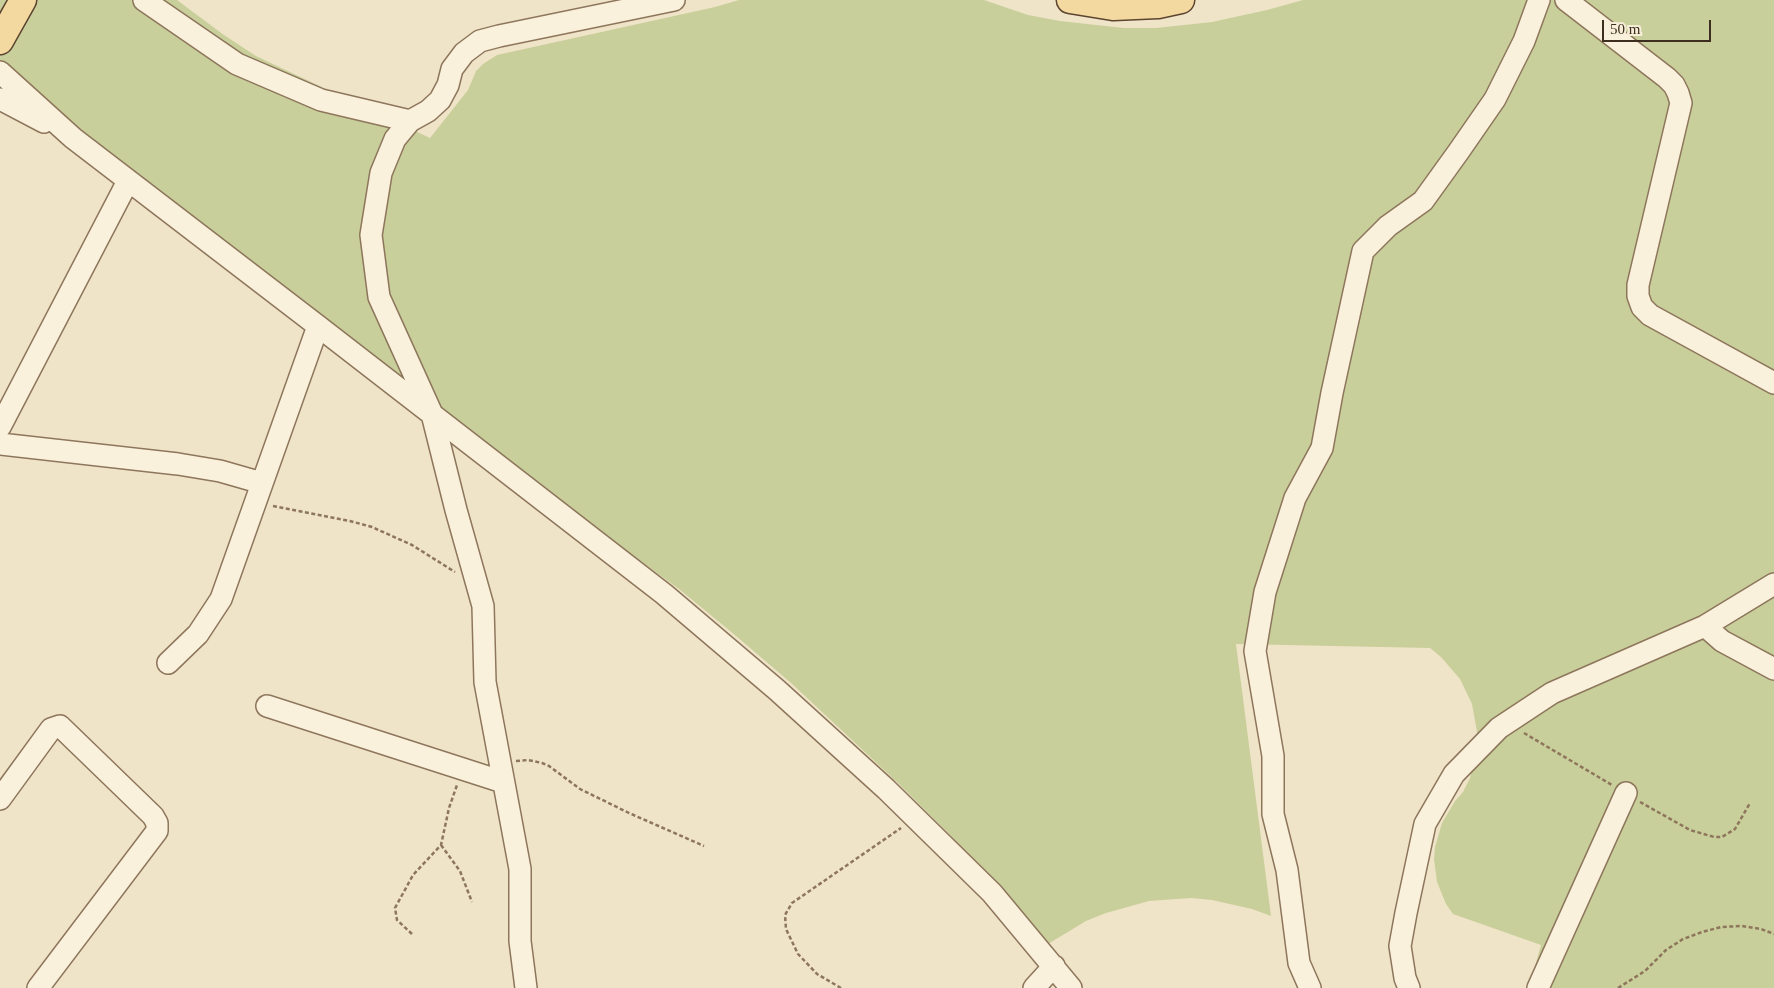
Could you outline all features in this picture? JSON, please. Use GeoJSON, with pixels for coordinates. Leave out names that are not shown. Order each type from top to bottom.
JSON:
{"type":"FeatureCollection","features":[{"type":"Feature","properties":{"kind":"main road"},"geometry":{"type":"LineString","coordinates":[[0,41],[23,0]]}},
{"type":"Feature","properties":{"kind":"main road"},"geometry":{"type":"LineString","coordinates":[[1070,0],[1113,7],[1158,6],[1181,0]]}},
{"type":"Feature","properties":{"kind":"street"},"geometry":{"type":"LineString","coordinates":[[144,0],[237,64],[321,100],[410,121]]}},
{"type":"Feature","properties":{"kind":"street"},"geometry":{"type":"LineString","coordinates":[[526,988],[520,941],[520,869],[485,682],[483,606],[432,414],[379,297],[371,235],[381,173],[394,139],[410,121],[428,112],[440,100],[448,85],[452,69],[464,53],[480,42],[499,36],[674,0]]}},
{"type":"Feature","properties":{"kind":"street"},"geometry":{"type":"LineString","coordinates":[[1310,988],[1299,963],[1287,870],[1273,814],[1273,756],[1255,651],[1265,592],[1295,498],[1322,448],[1363,251],[1388,226],[1423,201],[1459,151],[1495,99],[1524,41],[1539,0]]}},
{"type":"Feature","properties":{"kind":"street"},"geometry":{"type":"LineString","coordinates":[[1566,0],[1667,78],[1674,85],[1678,93],[1680,103],[1638,285],[1638,296],[1642,307],[1650,316],[1774,383]]}},
{"type":"Feature","properties":{"kind":"street"},"geometry":{"type":"LineString","coordinates":[[0,72],[72,138],[664,594],[777,690],[886,789],[992,894],[1072,988]]}},
{"type":"Feature","properties":{"kind":"street"},"geometry":{"type":"LineString","coordinates":[[0,99],[72,138]]}},
{"type":"Feature","properties":{"kind":"street"},"geometry":{"type":"LineString","coordinates":[[0,427],[128,181]]}},
{"type":"Feature","properties":{"kind":"street"},"geometry":{"type":"LineString","coordinates":[[168,663],[198,634],[221,599],[318,326]]}},
{"type":"Feature","properties":{"kind":"street"},"geometry":{"type":"LineString","coordinates":[[0,444],[178,464],[220,471],[262,483]]}},
{"type":"Feature","properties":{"kind":"street"},"geometry":{"type":"LineString","coordinates":[[1409,988],[1405,978],[1400,946],[1406,913],[1425,824],[1454,774],[1498,728],[1552,693],[1705,626],[1774,584]]}},
{"type":"Feature","properties":{"kind":"street"},"geometry":{"type":"LineString","coordinates":[[1705,626],[1722,640],[1774,669]]}},
{"type":"Feature","properties":{"kind":"street"},"geometry":{"type":"LineString","coordinates":[[267,706],[462,769],[501,774]]}},
{"type":"Feature","properties":{"kind":"street"},"geometry":{"type":"LineString","coordinates":[[0,798],[51,729],[60,726],[153,816],[157,823],[157,831],[38,988]]}},
{"type":"Feature","properties":{"kind":"street"},"geometry":{"type":"LineString","coordinates":[[1538,988],[1626,793]]}},
{"type":"Feature","properties":{"kind":"street"},"geometry":{"type":"LineString","coordinates":[[1034,988],[1054,966]]}},
{"type":"Feature","properties":{"kind":"path"},"geometry":{"type":"LineString","coordinates":[[255,503],[350,521],[392,535],[447,566],[480,593]]}},
{"type":"Feature","properties":{"kind":"path"},"geometry":{"type":"LineString","coordinates":[[501,774],[518,761],[528,760],[542,763],[580,789],[704,846]]}},
{"type":"Feature","properties":{"kind":"path"},"geometry":{"type":"LineString","coordinates":[[412,934],[397,920],[395,908],[413,874],[441,845],[449,808],[462,769]]}},
{"type":"Feature","properties":{"kind":"path"},"geometry":{"type":"LineString","coordinates":[[840,988],[817,974],[798,954],[784,922],[787,908],[916,818]]}},
{"type":"Feature","properties":{"kind":"path"},"geometry":{"type":"LineString","coordinates":[[441,845],[460,871],[472,902]]}},
{"type":"Feature","properties":{"kind":"path"},"geometry":{"type":"LineString","coordinates":[[1618,988],[1645,971],[1666,950],[1683,939],[1702,932],[1721,927],[1742,926],[1761,929],[1774,934]]}},
{"type":"Feature","properties":{"kind":"green space"},"geometry":{"type":"Polygon","coordinates":[[[0,0],[177,0],[256,56],[430,138],[468,90],[476,71],[497,55],[715,7],[739,0],[984,0],[1028,15],[1060,21],[1124,28],[1156,28],[1212,22],[1303,0],[1774,0],[1774,988],[1529,988],[1541,945],[1453,914],[1446,904],[1437,882],[1434,859],[1435,847],[1442,823],[1470,778],[1477,748],[1477,732],[1472,704],[1460,679],[1441,657],[1430,648],[1236,644],[1271,916],[1252,909],[1212,900],[1191,898],[1149,901],[1106,913],[1086,921],[1048,944],[950,835],[898,783],[791,683],[679,589],[0,95],[0,0]]]}}]}
